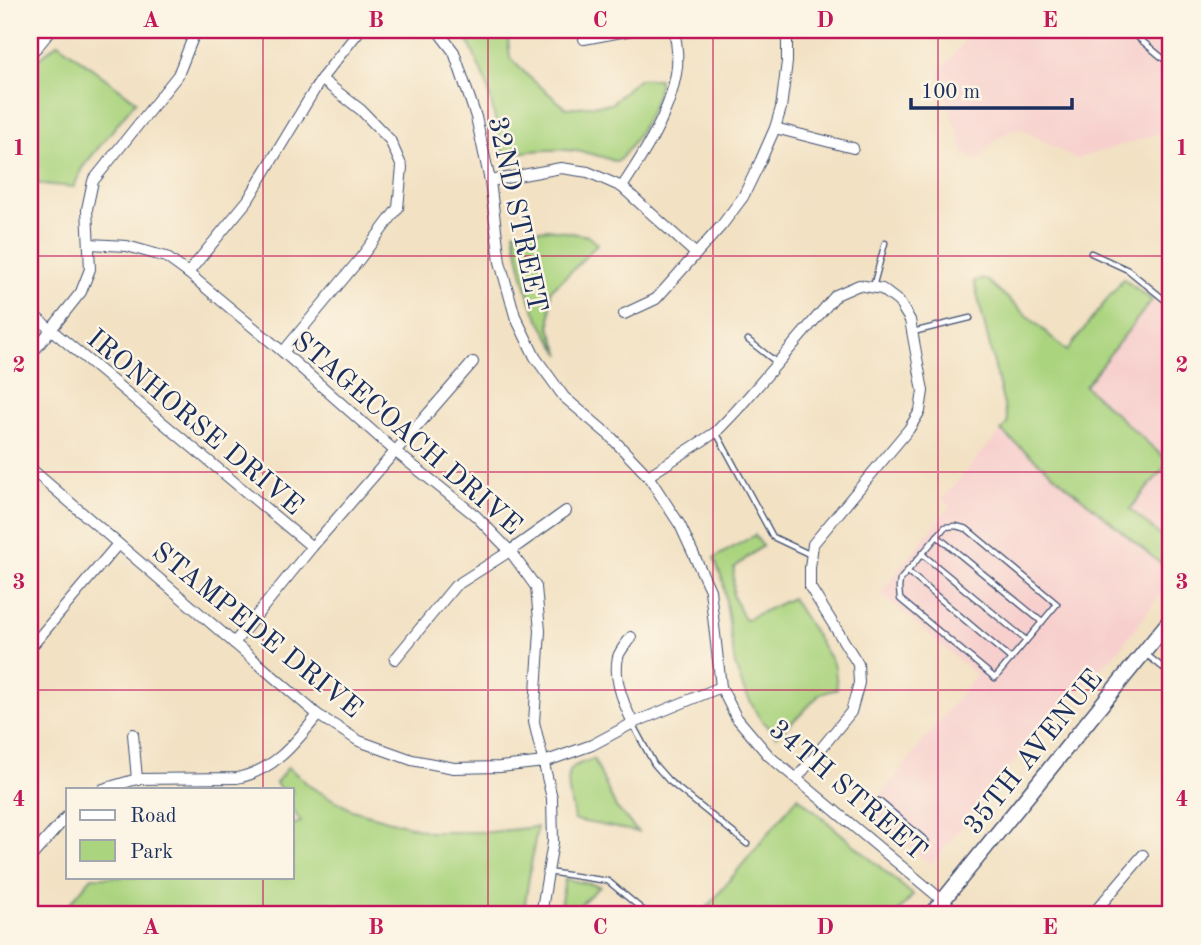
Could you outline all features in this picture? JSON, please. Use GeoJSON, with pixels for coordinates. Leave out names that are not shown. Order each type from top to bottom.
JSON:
{"type":"FeatureCollection","features":[{"type":"Feature","properties":{"kind":"main road","name":"35TH AVENUE"},"geometry":{"type":"LineString","coordinates":[[931,915],[1171,619]]}},
{"type":"Feature","properties":{"kind":"street"},"geometry":{"type":"LineString","coordinates":[[30,54],[51,30]]}},
{"type":"Feature","properties":{"kind":"street"},"geometry":{"type":"LineString","coordinates":[[30,356],[81,292],[90,269],[87,209],[93,181],[178,75],[196,30]]}},
{"type":"Feature","properties":{"kind":"street"},"geometry":{"type":"LineString","coordinates":[[188,273],[248,200],[321,79],[360,30]]}},
{"type":"Feature","properties":{"kind":"street","name":"32ND STREET"},"geometry":{"type":"LineString","coordinates":[[438,30],[454,52],[476,117],[489,181],[500,262],[515,316],[535,357],[564,397],[610,436],[648,476],[680,525],[710,590],[721,687]]}},
{"type":"Feature","properties":{"kind":"street"},"geometry":{"type":"LineString","coordinates":[[584,39],[632,30]]}},
{"type":"Feature","properties":{"kind":"street"},"geometry":{"type":"LineString","coordinates":[[622,187],[659,125],[667,105],[676,73],[677,45],[674,30]]}},
{"type":"Feature","properties":{"kind":"street"},"geometry":{"type":"LineString","coordinates":[[624,314],[656,299],[722,225],[743,197],[775,128],[787,62],[787,30]]}},
{"type":"Feature","properties":{"kind":"street"},"geometry":{"type":"LineString","coordinates":[[283,352],[398,208],[402,167],[390,140],[361,110],[321,79]]}},
{"type":"Feature","properties":{"kind":"street"},"geometry":{"type":"LineString","coordinates":[[775,128],[853,148]]}},
{"type":"Feature","properties":{"kind":"street"},"geometry":{"type":"LineString","coordinates":[[489,181],[561,168],[588,172],[622,187],[696,254]]}},
{"type":"Feature","properties":{"kind":"street","name":"STAGECOACH DRIVE"},"geometry":{"type":"LineString","coordinates":[[89,244],[127,246],[166,257],[188,273],[396,452],[476,516],[510,551],[536,587],[540,631],[534,722],[552,798],[553,842],[541,915]]}},
{"type":"Feature","properties":{"kind":"street"},"geometry":{"type":"LineString","coordinates":[[648,476],[716,432],[836,295],[859,285],[882,289],[899,302],[910,320],[923,391],[920,411],[909,429],[813,544],[810,587],[858,664],[859,683],[850,712],[797,778]]}},
{"type":"Feature","properties":{"kind":"street","name":"IRONHORSE DRIVE"},"geometry":{"type":"LineString","coordinates":[[30,312],[312,547]]}},
{"type":"Feature","properties":{"kind":"street"},"geometry":{"type":"LineString","coordinates":[[234,643],[312,547],[472,362]]}},
{"type":"Feature","properties":{"kind":"street","name":"STAMPEDE DRIVE"},"geometry":{"type":"LineString","coordinates":[[30,468],[318,715],[359,741],[412,760],[454,768],[544,762],[592,744],[633,723],[721,687]]}},
{"type":"Feature","properties":{"kind":"street"},"geometry":{"type":"LineString","coordinates":[[395,659],[455,586],[510,551],[566,510]]}},
{"type":"Feature","properties":{"kind":"street"},"geometry":{"type":"LineString","coordinates":[[30,648],[118,544]]}},
{"type":"Feature","properties":{"kind":"street"},"geometry":{"type":"LineString","coordinates":[[631,637],[618,655],[618,676],[623,701],[633,723]]}},
{"type":"Feature","properties":{"kind":"street","name":"34TH STREET"},"geometry":{"type":"LineString","coordinates":[[721,687],[736,717],[769,756],[960,915]]}},
{"type":"Feature","properties":{"kind":"street"},"geometry":{"type":"LineString","coordinates":[[106,788],[137,779],[237,778],[251,775],[280,757],[318,715]]}},
{"type":"Feature","properties":{"kind":"street"},"geometry":{"type":"LineString","coordinates":[[133,734],[137,779]]}},
{"type":"Feature","properties":{"kind":"street"},"geometry":{"type":"LineString","coordinates":[[30,858],[66,817]]}},
{"type":"Feature","properties":{"kind":"street"},"geometry":{"type":"LineString","coordinates":[[1092,915],[1143,855]]}},
{"type":"Feature","properties":{"kind":"lane"},"geometry":{"type":"LineString","coordinates":[[1129,30],[1171,65]]}},
{"type":"Feature","properties":{"kind":"lane"},"geometry":{"type":"LineString","coordinates":[[873,287],[885,243]]}},
{"type":"Feature","properties":{"kind":"lane"},"geometry":{"type":"LineString","coordinates":[[1091,253],[1128,270],[1171,305]]}},
{"type":"Feature","properties":{"kind":"lane"},"geometry":{"type":"LineString","coordinates":[[912,332],[970,318]]}},
{"type":"Feature","properties":{"kind":"lane"},"geometry":{"type":"LineString","coordinates":[[748,340],[776,363]]}},
{"type":"Feature","properties":{"kind":"lane"},"geometry":{"type":"LineString","coordinates":[[716,432],[773,537],[812,556]]}},
{"type":"Feature","properties":{"kind":"lane"},"geometry":{"type":"LineString","coordinates":[[945,527],[967,529],[1057,604],[995,678],[900,599],[900,580],[937,536],[945,527]]}},
{"type":"Feature","properties":{"kind":"lane"},"geometry":{"type":"LineString","coordinates":[[937,536],[1042,622]]}},
{"type":"Feature","properties":{"kind":"lane"},"geometry":{"type":"LineString","coordinates":[[922,554],[1026,640]]}},
{"type":"Feature","properties":{"kind":"lane"},"geometry":{"type":"LineString","coordinates":[[907,571],[1011,659]]}},
{"type":"Feature","properties":{"kind":"lane"},"geometry":{"type":"LineString","coordinates":[[1143,653],[1171,674]]}},
{"type":"Feature","properties":{"kind":"lane"},"geometry":{"type":"LineString","coordinates":[[633,723],[654,764],[669,780],[747,844]]}},
{"type":"Feature","properties":{"kind":"lane"},"geometry":{"type":"LineString","coordinates":[[879,802],[926,841]]}},
{"type":"Feature","properties":{"kind":"lane"},"geometry":{"type":"LineString","coordinates":[[548,872],[608,881],[649,915]]}},
{"type":"Feature","properties":{"kind":"shaded area"},"geometry":{"type":"Polygon","coordinates":[[[974,30],[1171,30],[1171,130],[1076,159],[1022,129],[1013,130],[996,139],[980,159],[965,155],[938,73],[974,30]]]}},
{"type":"Feature","properties":{"kind":"shaded area"},"geometry":{"type":"Polygon","coordinates":[[[1152,300],[1171,314],[1171,545],[1129,509],[1084,386],[1152,300]]]}},
{"type":"Feature","properties":{"kind":"shaded area"},"geometry":{"type":"Polygon","coordinates":[[[1001,431],[1171,572],[1171,580],[1122,646],[1041,729],[931,865],[868,811],[976,675],[880,593],[950,506],[942,499],[1001,431]]]}},
{"type":"Feature","properties":{"kind":"green space"},"geometry":{"type":"Polygon","coordinates":[[[462,30],[507,30],[510,58],[566,108],[611,104],[638,79],[659,79],[651,111],[617,162],[588,153],[562,150],[507,154],[500,147],[487,85],[462,30]]]}},
{"type":"Feature","properties":{"kind":"green space"},"geometry":{"type":"Polygon","coordinates":[[[58,43],[136,101],[82,168],[74,187],[30,183],[30,66],[58,43]]]}},
{"type":"Feature","properties":{"kind":"green space"},"geometry":{"type":"Polygon","coordinates":[[[549,229],[588,236],[597,244],[551,290],[550,328],[561,355],[531,302],[514,232],[549,229]]]}},
{"type":"Feature","properties":{"kind":"green space"},"geometry":{"type":"Polygon","coordinates":[[[986,279],[1067,351],[1123,279],[1152,300],[1085,386],[1169,462],[1130,509],[1171,545],[1171,572],[1001,431],[1008,422],[974,281],[986,279]]]}},
{"type":"Feature","properties":{"kind":"green space"},"geometry":{"type":"Polygon","coordinates":[[[755,535],[762,546],[734,568],[733,596],[745,620],[792,598],[835,666],[837,689],[820,694],[776,736],[760,719],[744,690],[735,665],[723,581],[714,558],[755,535]]]}},
{"type":"Feature","properties":{"kind":"green space"},"geometry":{"type":"Polygon","coordinates":[[[594,759],[615,806],[638,832],[574,820],[568,785],[569,772],[577,765],[594,759]]]}},
{"type":"Feature","properties":{"kind":"green space"},"geometry":{"type":"Polygon","coordinates":[[[288,767],[311,787],[352,810],[430,832],[491,832],[537,827],[525,903],[526,915],[60,915],[91,878],[294,878],[294,824],[301,822],[294,812],[294,788],[279,788],[276,783],[288,767]]]}},
{"type":"Feature","properties":{"kind":"green space"},"geometry":{"type":"Polygon","coordinates":[[[798,797],[913,895],[896,915],[701,915],[798,797]]]}},
{"type":"Feature","properties":{"kind":"green space"},"geometry":{"type":"Polygon","coordinates":[[[565,879],[600,886],[569,915],[560,915],[560,906],[565,879]]]}}]}
